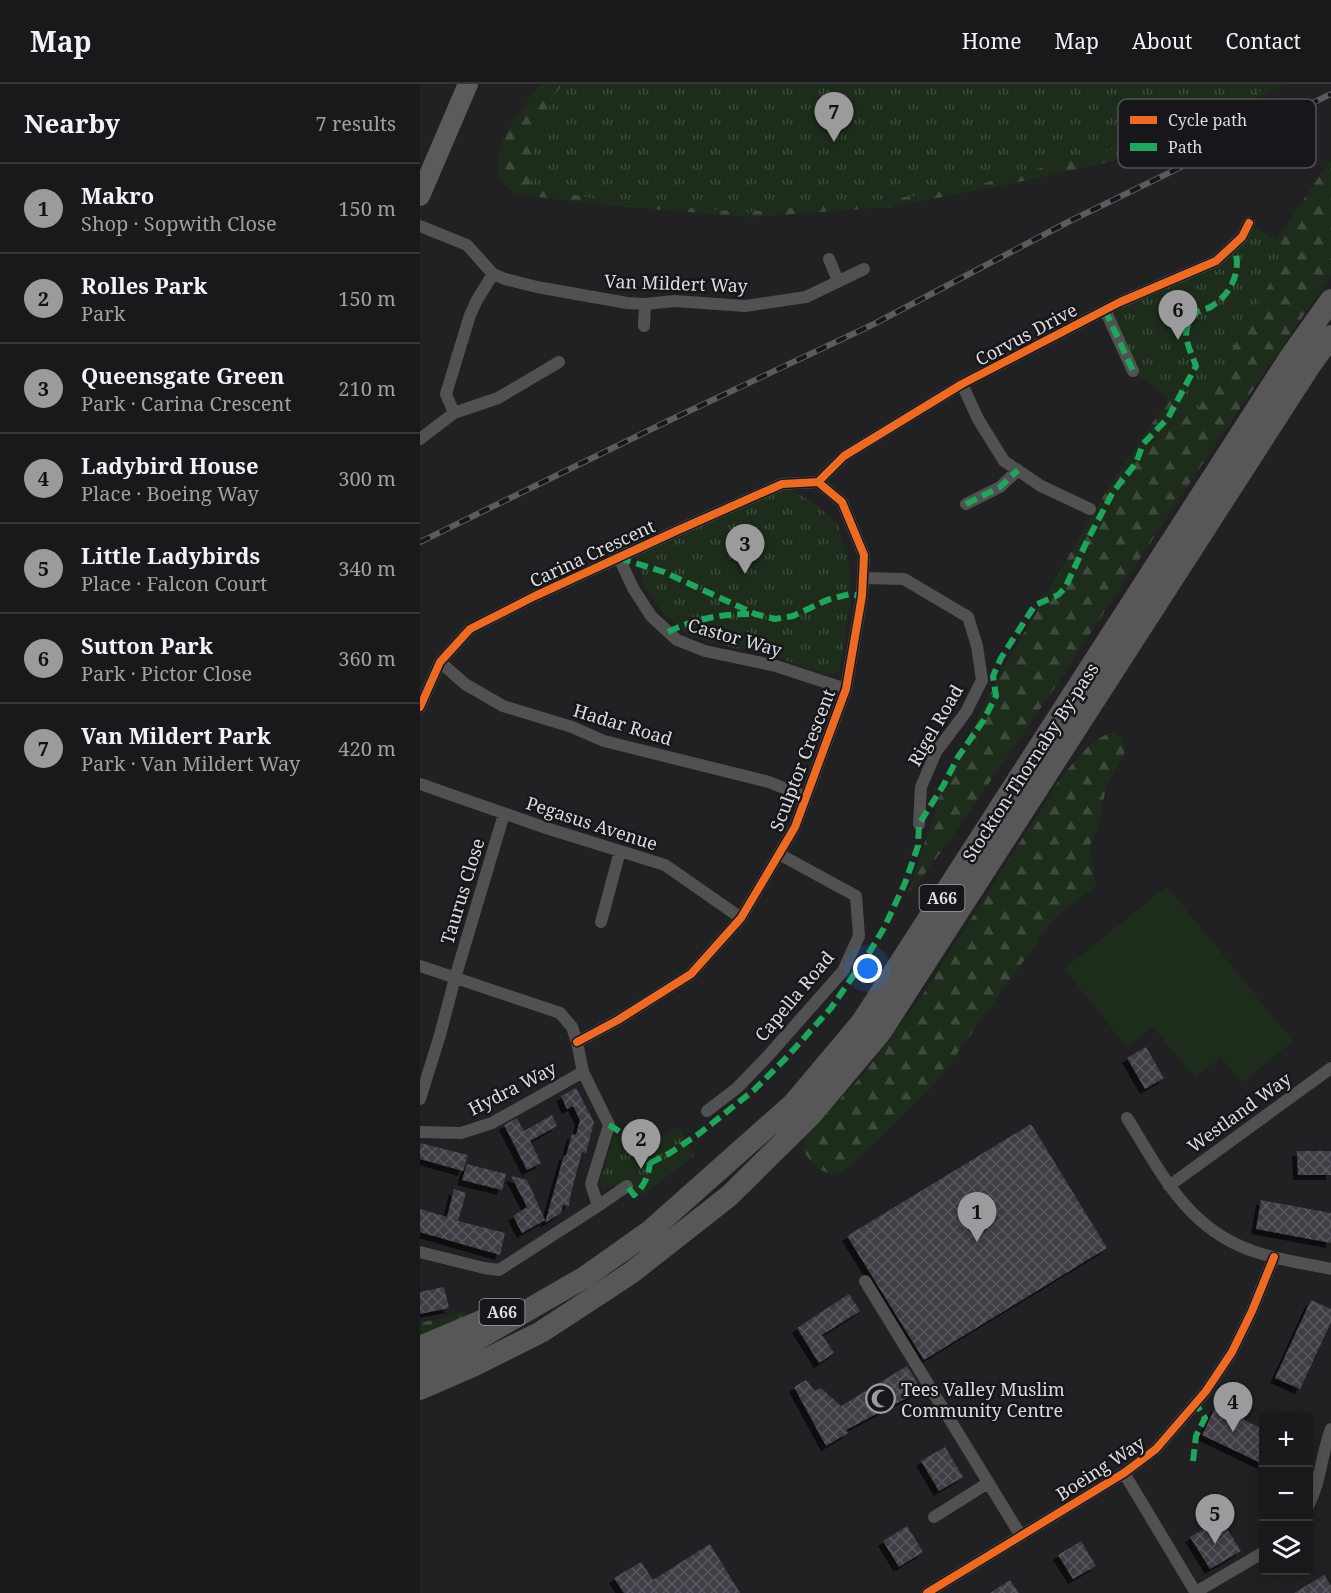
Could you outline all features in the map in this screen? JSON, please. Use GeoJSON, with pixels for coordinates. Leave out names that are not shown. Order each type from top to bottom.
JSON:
{"type":"FeatureCollection","features":[{"type":"Feature","properties":{"kind":"highway","name":"Stockton-Thornaby By-pass"},"geometry":{"type":"LineString","coordinates":[[420,1367],[462,1348],[585,1277],[650,1231],[793,1104],[862,1022],[1289,359],[1331,300]]}},
{"type":"Feature","properties":{"kind":"highway","name":"Stockton-Thornaby By-pass"},"geometry":{"type":"LineString","coordinates":[[420,1389],[541,1332],[631,1273],[729,1196],[811,1115],[880,1033],[1302,377],[1331,336]]}},
{"type":"Feature","properties":{"kind":"highway","name":"A66"},"geometry":{"type":"LineString","coordinates":[[420,1347],[585,1277]]}},
{"type":"Feature","properties":{"kind":"highway","name":"A66"},"geometry":{"type":"LineString","coordinates":[[420,1401],[490,1371],[541,1332]]}},
{"type":"Feature","properties":{"kind":"main road"},"geometry":{"type":"LineString","coordinates":[[420,196],[468,84]]}},
{"type":"Feature","properties":{"kind":"street","name":"Corvus Drive"},"geometry":{"type":"LineString","coordinates":[[818,482],[844,456],[962,384],[1120,302],[1216,261],[1242,237],[1249,223]]}},
{"type":"Feature","properties":{"kind":"street"},"geometry":{"type":"LineString","coordinates":[[420,226],[467,245],[493,274],[470,315],[446,393],[454,413]]}},
{"type":"Feature","properties":{"kind":"street"},"geometry":{"type":"LineString","coordinates":[[829,259],[838,281]]}},
{"type":"Feature","properties":{"kind":"street","name":"Van Mildert Way"},"geometry":{"type":"LineString","coordinates":[[493,274],[537,287],[613,301],[645,304],[675,301],[745,306],[806,297],[864,269]]}},
{"type":"Feature","properties":{"kind":"street"},"geometry":{"type":"LineString","coordinates":[[644,326],[645,304]]}},
{"type":"Feature","properties":{"kind":"street"},"geometry":{"type":"LineString","coordinates":[[1105,310],[1133,371]]}},
{"type":"Feature","properties":{"kind":"street"},"geometry":{"type":"LineString","coordinates":[[420,439],[454,413],[498,398],[559,362]]}},
{"type":"Feature","properties":{"kind":"street"},"geometry":{"type":"LineString","coordinates":[[962,384],[978,419],[1004,460],[1041,486],[1090,509]]}},
{"type":"Feature","properties":{"kind":"street"},"geometry":{"type":"LineString","coordinates":[[966,504],[1000,487],[1018,470]]}},
{"type":"Feature","properties":{"kind":"street","name":"Carina Crescent"},"geometry":{"type":"LineString","coordinates":[[420,707],[440,662],[470,629],[535,596],[782,484],[818,482]]}},
{"type":"Feature","properties":{"kind":"street","name":"Sculptor Crescent"},"geometry":{"type":"LineString","coordinates":[[577,1042],[618,1020],[691,974],[741,918],[795,827],[846,689],[862,596],[864,555],[842,502],[818,482]]}},
{"type":"Feature","properties":{"kind":"street","name":"Castor Way"},"geometry":{"type":"LineString","coordinates":[[620,558],[633,588],[651,615],[677,640],[705,651],[776,666],[846,689]]}},
{"type":"Feature","properties":{"kind":"street","name":"Rigel Road"},"geometry":{"type":"LineString","coordinates":[[863,578],[904,579],[968,617],[977,646],[982,680],[966,712],[936,752],[921,787],[919,824]]}},
{"type":"Feature","properties":{"kind":"street","name":"Hadar Road"},"geometry":{"type":"LineString","coordinates":[[440,662],[465,684],[503,706],[572,726],[604,741],[769,782],[807,797]]}},
{"type":"Feature","properties":{"kind":"street","name":"Pegasus Avenue"},"geometry":{"type":"LineString","coordinates":[[420,784],[665,866],[741,918]]}},
{"type":"Feature","properties":{"kind":"street","name":"Taurus Close"},"geometry":{"type":"LineString","coordinates":[[420,1099],[504,814]]}},
{"type":"Feature","properties":{"kind":"street"},"geometry":{"type":"LineString","coordinates":[[600,922],[620,851]]}},
{"type":"Feature","properties":{"kind":"street","name":"Capella Road"},"geometry":{"type":"LineString","coordinates":[[707,1111],[737,1088],[843,971],[859,936],[856,896],[779,854]]}},
{"type":"Feature","properties":{"kind":"street"},"geometry":{"type":"LineString","coordinates":[[420,966],[560,1013],[572,1027],[583,1072],[609,1125],[591,1184],[598,1206]]}},
{"type":"Feature","properties":{"kind":"street","name":"Westland Way"},"geometry":{"type":"LineString","coordinates":[[1169,1186],[1331,1068]]}},
{"type":"Feature","properties":{"kind":"street","name":"Hydra Way"},"geometry":{"type":"LineString","coordinates":[[420,1132],[461,1132],[492,1123],[583,1072]]}},
{"type":"Feature","properties":{"kind":"street"},"geometry":{"type":"LineString","coordinates":[[1127,1118],[1169,1186],[1182,1204],[1203,1225],[1250,1251],[1331,1269]]}},
{"type":"Feature","properties":{"kind":"street"},"geometry":{"type":"LineString","coordinates":[[420,1252],[499,1270],[627,1186]]}},
{"type":"Feature","properties":{"kind":"street","name":"Boeing Way"},"geometry":{"type":"LineString","coordinates":[[927,1593],[1124,1473],[1156,1449],[1206,1391],[1237,1342],[1274,1257]]}},
{"type":"Feature","properties":{"kind":"street"},"geometry":{"type":"LineString","coordinates":[[865,1281],[1021,1536]]}},
{"type":"Feature","properties":{"kind":"street"},"geometry":{"type":"LineString","coordinates":[[1313,1495],[1331,1429]]}},
{"type":"Feature","properties":{"kind":"street"},"geometry":{"type":"LineString","coordinates":[[1124,1473],[1196,1593],[1259,1554]]}},
{"type":"Feature","properties":{"kind":"street"},"geometry":{"type":"LineString","coordinates":[[934,1516],[988,1483]]}},
{"type":"Feature","properties":{"kind":"green space"},"geometry":{"type":"Polygon","coordinates":[[[542,84],[1284,84],[1257,99],[1118,99],[1117,160],[891,207],[750,217],[601,205],[516,194],[499,180],[499,151],[512,123],[542,84]]]}},
{"type":"Feature","properties":{"kind":"green space"},"geometry":{"type":"Polygon","coordinates":[[[563,84],[1272,84],[1241,99],[1118,99],[1118,148],[981,184],[922,195],[747,212],[598,199],[530,187],[535,136],[553,97],[563,84]]]}},
{"type":"Feature","properties":{"kind":"green space"},"geometry":{"type":"Polygon","coordinates":[[[1331,159],[1331,275],[1051,693],[952,837],[907,897],[943,786],[1002,671],[1107,490],[1331,159]]]}},
{"type":"Feature","properties":{"kind":"green space"},"geometry":{"type":"Polygon","coordinates":[[[1249,223],[1289,249],[1193,418],[1133,371],[1105,310],[1216,261],[1249,223]]]}},
{"type":"Feature","properties":{"kind":"green space"},"geometry":{"type":"Polygon","coordinates":[[[782,484],[817,505],[838,525],[848,557],[851,585],[850,607],[839,672],[826,675],[775,656],[692,637],[664,614],[645,588],[635,551],[782,484]]]}},
{"type":"Feature","properties":{"kind":"green space"},"geometry":{"type":"Polygon","coordinates":[[[1113,732],[1122,738],[1126,750],[1106,787],[1098,828],[1089,847],[1096,886],[1056,916],[935,1084],[852,1165],[834,1176],[817,1168],[803,1151],[805,1136],[862,1076],[924,993],[1060,779],[1090,745],[1113,732]]]}},
{"type":"Feature","properties":{"kind":"green space"},"geometry":{"type":"Polygon","coordinates":[[[1167,886],[1293,1041],[1242,1083],[1221,1057],[1195,1078],[1153,1027],[1127,1047],[1064,969],[1167,886]]]}},
{"type":"Feature","properties":{"kind":"green space"},"geometry":{"type":"Polygon","coordinates":[[[678,1127],[695,1155],[644,1194],[633,1192],[622,1184],[602,1189],[600,1182],[614,1137],[634,1135],[654,1141],[678,1127]]]}},
{"type":"Feature","properties":{"kind":"green space"},"geometry":{"type":"Polygon","coordinates":[[[469,1312],[464,1318],[420,1336],[420,1323],[469,1312]]]}},
{"type":"Feature","properties":{"kind":"building"},"geometry":{"type":"Polygon","coordinates":[[[1146,1047],[1164,1078],[1145,1089],[1127,1058],[1146,1047]]]}},
{"type":"Feature","properties":{"kind":"building"},"geometry":{"type":"Polygon","coordinates":[[[576,1088],[594,1122],[586,1153],[582,1152],[569,1206],[563,1205],[561,1213],[545,1223],[564,1155],[566,1156],[572,1134],[576,1135],[580,1120],[573,1106],[567,1109],[561,1096],[576,1088]]]}},
{"type":"Feature","properties":{"kind":"building"},"geometry":{"type":"Polygon","coordinates":[[[552,1115],[557,1126],[530,1141],[541,1163],[527,1170],[504,1125],[517,1118],[524,1131],[552,1115]]]}},
{"type":"Feature","properties":{"kind":"building"},"geometry":{"type":"Polygon","coordinates":[[[1031,1124],[1107,1248],[924,1360],[847,1236],[1031,1124]]]}},
{"type":"Feature","properties":{"kind":"building"},"geometry":{"type":"Polygon","coordinates":[[[420,1143],[468,1155],[463,1171],[420,1159],[420,1143]]]}},
{"type":"Feature","properties":{"kind":"building"},"geometry":{"type":"Polygon","coordinates":[[[1297,1151],[1331,1151],[1331,1175],[1298,1175],[1297,1151]]]}},
{"type":"Feature","properties":{"kind":"building"},"geometry":{"type":"Polygon","coordinates":[[[467,1164],[506,1174],[502,1190],[462,1180],[467,1164]]]}},
{"type":"Feature","properties":{"kind":"building"},"geometry":{"type":"Polygon","coordinates":[[[511,1176],[527,1180],[545,1220],[522,1233],[513,1216],[527,1207],[511,1176]]]}},
{"type":"Feature","properties":{"kind":"building"},"geometry":{"type":"Polygon","coordinates":[[[454,1189],[466,1193],[458,1221],[505,1233],[500,1255],[420,1232],[420,1209],[447,1217],[454,1189]]]}},
{"type":"Feature","properties":{"kind":"building"},"geometry":{"type":"Polygon","coordinates":[[[1261,1200],[1331,1213],[1331,1243],[1256,1229],[1261,1200]]]}},
{"type":"Feature","properties":{"kind":"building"},"geometry":{"type":"Polygon","coordinates":[[[444,1287],[449,1308],[420,1314],[420,1292],[444,1287]]]}},
{"type":"Feature","properties":{"kind":"building"},"geometry":{"type":"Polygon","coordinates":[[[849,1294],[860,1311],[822,1335],[834,1353],[819,1363],[797,1328],[849,1294]]]}},
{"type":"Feature","properties":{"kind":"building"},"geometry":{"type":"Polygon","coordinates":[[[1311,1300],[1331,1309],[1331,1322],[1300,1389],[1275,1378],[1311,1300]]]}},
{"type":"Feature","properties":{"kind":"building","name":"Tees Valley Muslim Community Centre"},"geometry":{"type":"Polygon","coordinates":[[[907,1366],[922,1390],[846,1430],[848,1433],[826,1446],[794,1387],[806,1380],[815,1391],[821,1388],[841,1406],[907,1366]]]}},
{"type":"Feature","properties":{"kind":"building"},"geometry":{"type":"Polygon","coordinates":[[[1216,1406],[1259,1427],[1259,1462],[1202,1435],[1216,1406]]]}},
{"type":"Feature","properties":{"kind":"building"},"geometry":{"type":"Polygon","coordinates":[[[945,1447],[963,1477],[939,1491],[921,1461],[945,1447]]]}},
{"type":"Feature","properties":{"kind":"building"},"geometry":{"type":"Polygon","coordinates":[[[1221,1519],[1241,1551],[1210,1569],[1190,1537],[1221,1519]]]}},
{"type":"Feature","properties":{"kind":"building"},"geometry":{"type":"Polygon","coordinates":[[[907,1526],[923,1552],[899,1567],[883,1541],[907,1526]]]}},
{"type":"Feature","properties":{"kind":"building"},"geometry":{"type":"Polygon","coordinates":[[[1081,1541],[1096,1566],[1073,1579],[1058,1555],[1081,1541]]]}},
{"type":"Feature","properties":{"kind":"building"},"geometry":{"type":"Polygon","coordinates":[[[710,1544],[740,1593],[624,1593],[614,1578],[641,1562],[653,1580],[710,1544]]]}},
{"type":"Feature","properties":{"kind":"building"},"geometry":{"type":"Polygon","coordinates":[[[1324,1575],[1331,1586],[1331,1593],[1294,1593],[1324,1575]]]}},
{"type":"Feature","properties":{"kind":"building"},"geometry":{"type":"Polygon","coordinates":[[[1010,1580],[1019,1593],[990,1593],[1010,1580]]]}},
{"type":"Feature","properties":{"kind":"railway"},"geometry":{"type":"LineString","coordinates":[[1316,101],[1331,94]]}},
{"type":"Feature","properties":{"kind":"railway"},"geometry":{"type":"LineString","coordinates":[[420,542],[874,324],[1068,222],[1179,168]]}},
{"type":"Feature","properties":{"kind":"marked path"},"geometry":{"type":"LineString","coordinates":[[650,1163],[700,1133],[754,1090],[831,1008],[869,953],[884,928],[905,883],[918,846],[919,824],[996,696],[993,676],[1001,658],[1035,605],[1058,595],[1065,588],[1113,492],[1136,463],[1143,444],[1168,418],[1196,366],[1187,342],[1187,328],[1196,313],[1219,301],[1231,287],[1237,262],[1233,245]]}},
{"type":"Feature","properties":{"kind":"marked path"},"geometry":{"type":"LineString","coordinates":[[1105,310],[1133,371]]}},
{"type":"Feature","properties":{"kind":"marked path"},"geometry":{"type":"LineString","coordinates":[[966,504],[1000,487],[1018,470]]}},
{"type":"Feature","properties":{"kind":"marked path"},"geometry":{"type":"LineString","coordinates":[[619,558],[664,572],[755,614],[775,619],[793,616],[827,600],[850,594],[862,596]]}},
{"type":"Feature","properties":{"kind":"marked path"},"geometry":{"type":"LineString","coordinates":[[668,632],[708,618],[749,614]]}},
{"type":"Feature","properties":{"kind":"marked path"},"geometry":{"type":"LineString","coordinates":[[609,1125],[626,1137],[650,1163],[645,1181],[638,1192],[634,1195],[627,1186]]}},
{"type":"Feature","properties":{"kind":"marked path"},"geometry":{"type":"LineString","coordinates":[[1193,1461],[1196,1436],[1205,1418],[1196,1404]]}},
{"type":"Feature","properties":{"kind":"cycle path"},"geometry":{"type":"LineString","coordinates":[[818,482],[844,456],[962,384],[1120,302],[1216,261],[1242,237],[1249,223]]}},
{"type":"Feature","properties":{"kind":"cycle path"},"geometry":{"type":"LineString","coordinates":[[420,707],[440,662],[470,629],[535,596],[782,484],[818,482]]}},
{"type":"Feature","properties":{"kind":"cycle path"},"geometry":{"type":"LineString","coordinates":[[577,1042],[618,1020],[691,974],[741,918],[795,827],[846,689],[862,596],[864,555],[842,502],[818,482]]}},
{"type":"Feature","properties":{"kind":"cycle path"},"geometry":{"type":"LineString","coordinates":[[927,1593],[1124,1473],[1156,1449],[1206,1391],[1232,1352],[1274,1257]]}},
{"type":"Feature","properties":{"kind":"place","name":"Van Mildert Park"},"geometry":{"type":"Point","coordinates":[834,142]}},
{"type":"Feature","properties":{"kind":"place","name":"Sutton Park"},"geometry":{"type":"Point","coordinates":[1178,340]}},
{"type":"Feature","properties":{"kind":"place","name":"Queensgate Green"},"geometry":{"type":"Point","coordinates":[745,574]}},
{"type":"Feature","properties":{"kind":"place","name":"Rolles Park"},"geometry":{"type":"Point","coordinates":[641,1169]}},
{"type":"Feature","properties":{"kind":"place","name":"Makro"},"geometry":{"type":"Point","coordinates":[977,1242]}},
{"type":"Feature","properties":{"kind":"place","name":"Tees Valley Muslim Community Centre"},"geometry":{"type":"Point","coordinates":[880,1399]}},
{"type":"Feature","properties":{"kind":"place","name":"Ladybird House"},"geometry":{"type":"Point","coordinates":[1233,1432]}},
{"type":"Feature","properties":{"kind":"place","name":"Little Ladybirds"},"geometry":{"type":"Point","coordinates":[1215,1544]}}]}
